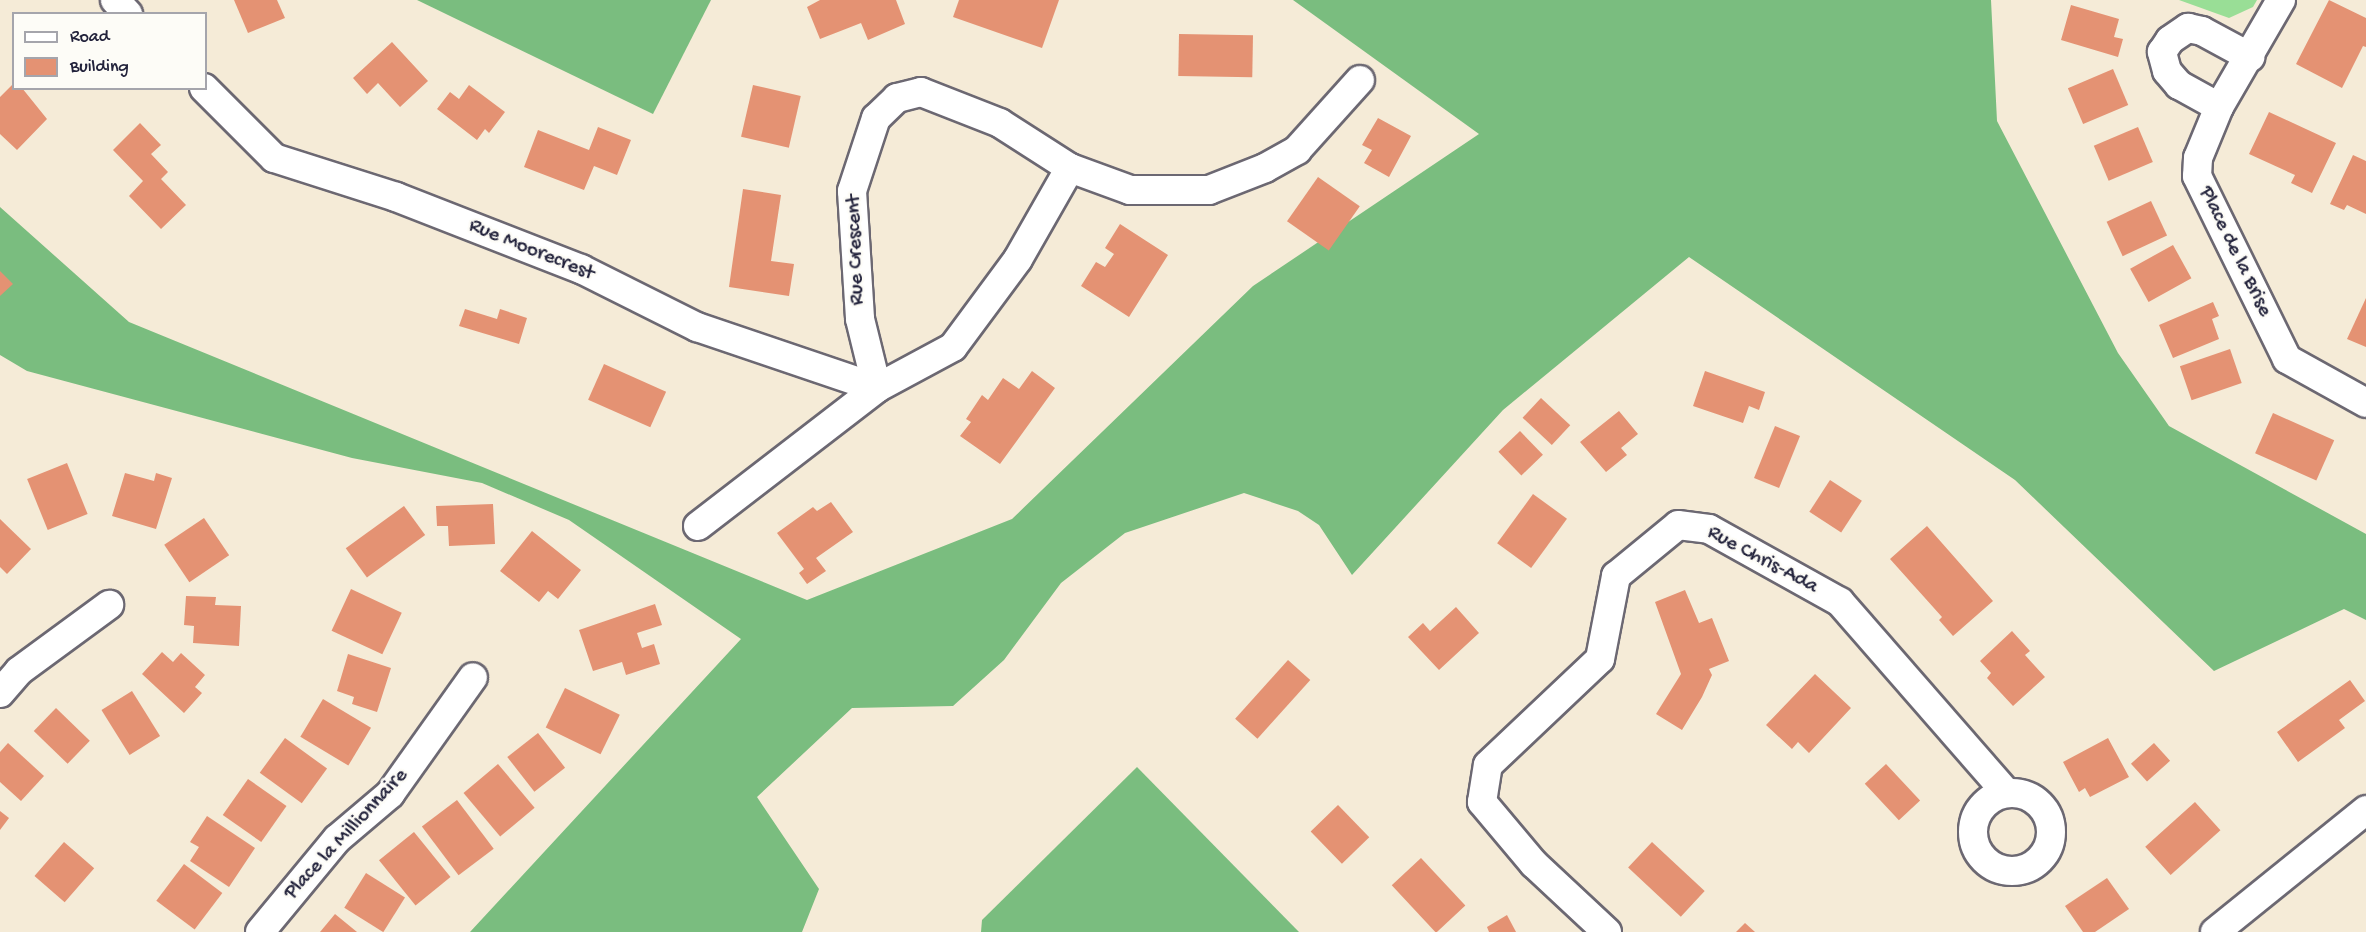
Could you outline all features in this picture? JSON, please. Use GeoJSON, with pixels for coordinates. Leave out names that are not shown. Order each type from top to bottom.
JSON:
{"type":"FeatureCollection","features":[{"type":"Feature","properties":{"kind":"street"},"geometry":{"type":"LineString","coordinates":[[114,0],[126,12]]}},
{"type":"Feature","properties":{"kind":"street","name":"Place de la Brise"},"geometry":{"type":"LineString","coordinates":[[2281,0],[2250,57],[2219,106],[2198,158],[2197,176],[2287,359],[2301,370],[2366,404]]}},
{"type":"Feature","properties":{"kind":"street"},"geometry":{"type":"LineString","coordinates":[[2219,106],[2180,85],[2167,71],[2162,52],[2170,40],[2188,28],[2202,31],[2250,57]]}},
{"type":"Feature","properties":{"kind":"street","name":"Rue Crescent"},"geometry":{"type":"LineString","coordinates":[[877,388],[860,319],[852,191],[876,118],[897,98],[921,92],[1000,123],[1070,168],[1130,190],[1209,190],[1265,168],[1297,150],[1360,80]]}},
{"type":"Feature","properties":{"kind":"street","name":"Rue Moorecrest"},"geometry":{"type":"LineString","coordinates":[[206,90],[274,158],[396,197],[581,268],[697,327],[877,388]]}},
{"type":"Feature","properties":{"kind":"street"},"geometry":{"type":"LineString","coordinates":[[698,525],[877,388],[953,347],[1018,259],[1070,168]]}},
{"type":"Feature","properties":{"kind":"street","name":"Rue Chris-Ada"},"geometry":{"type":"LineString","coordinates":[[1607,932],[1534,864],[1482,802],[1488,765],[1600,658],[1616,576],[1678,525],[1710,529],[1840,602],[2006,792]]}},
{"type":"Feature","properties":{"kind":"street"},"geometry":{"type":"LineString","coordinates":[[0,693],[19,670],[109,605]]}},
{"type":"Feature","properties":{"kind":"street","name":"Place la Millionnaire"},"geometry":{"type":"LineString","coordinates":[[260,932],[337,839],[390,794],[473,677]]}},
{"type":"Feature","properties":{"kind":"street"},"geometry":{"type":"LineString","coordinates":[[2215,932],[2366,810]]}},
{"type":"Feature","properties":{"kind":"green space"},"geometry":{"type":"Polygon","coordinates":[[[417,0],[711,0],[653,114],[417,0]]]}},
{"type":"Feature","properties":{"kind":"green space"},"geometry":{"type":"Polygon","coordinates":[[[1293,0],[1991,0],[1997,121],[2118,353],[2169,426],[2366,534],[2366,620],[2344,609],[2214,671],[2015,480],[1689,257],[1503,410],[1352,575],[1319,525],[1298,511],[1244,493],[1125,533],[1061,583],[1004,660],[953,706],[852,708],[757,797],[819,889],[802,932],[470,932],[741,639],[569,520],[482,483],[352,458],[27,371],[0,355],[0,207],[129,322],[807,600],[1012,519],[1253,286],[1479,134],[1293,0]]]}},
{"type":"Feature","properties":{"kind":"green space"},"geometry":{"type":"Polygon","coordinates":[[[2179,0],[2257,0],[2253,7],[2229,18],[2179,0]]]}},
{"type":"Feature","properties":{"kind":"green space"},"geometry":{"type":"Polygon","coordinates":[[[1137,767],[1299,932],[981,932],[982,920],[1137,767]]]}},
{"type":"Feature","properties":{"kind":"building"},"geometry":{"type":"Polygon","coordinates":[[[234,0],[277,0],[285,18],[248,33],[234,0]]]}},
{"type":"Feature","properties":{"kind":"building"},"geometry":{"type":"Polygon","coordinates":[[[820,0],[896,0],[905,24],[868,40],[861,23],[820,39],[807,7],[820,0]]]}},
{"type":"Feature","properties":{"kind":"building"},"geometry":{"type":"Polygon","coordinates":[[[959,0],[1059,0],[1042,48],[953,17],[959,0]]]}},
{"type":"Feature","properties":{"kind":"building"},"geometry":{"type":"Polygon","coordinates":[[[2329,0],[2366,18],[2366,47],[2363,46],[2342,88],[2296,64],[2329,0]]]}},
{"type":"Feature","properties":{"kind":"building"},"geometry":{"type":"Polygon","coordinates":[[[2071,5],[2119,19],[2114,37],[2123,39],[2118,57],[2061,40],[2071,5]]]}},
{"type":"Feature","properties":{"kind":"building"},"geometry":{"type":"Polygon","coordinates":[[[1179,34],[1253,35],[1252,77],[1178,76],[1179,34]]]}},
{"type":"Feature","properties":{"kind":"building"},"geometry":{"type":"Polygon","coordinates":[[[392,42],[428,81],[400,107],[378,83],[367,94],[353,78],[392,42]]]}},
{"type":"Feature","properties":{"kind":"building"},"geometry":{"type":"Polygon","coordinates":[[[2113,69],[2128,105],[2083,124],[2068,88],[2113,69]]]}},
{"type":"Feature","properties":{"kind":"building"},"geometry":{"type":"Polygon","coordinates":[[[12,85],[12,90],[24,90],[47,119],[17,150],[0,134],[0,97],[12,85]]]}},
{"type":"Feature","properties":{"kind":"building"},"geometry":{"type":"Polygon","coordinates":[[[469,85],[505,112],[489,133],[485,129],[477,140],[437,109],[450,92],[459,99],[469,85]]]}},
{"type":"Feature","properties":{"kind":"building"},"geometry":{"type":"Polygon","coordinates":[[[753,85],[801,96],[789,148],[741,137],[753,85]]]}},
{"type":"Feature","properties":{"kind":"building"},"geometry":{"type":"Polygon","coordinates":[[[2269,112],[2336,143],[2312,193],[2291,183],[2295,175],[2249,154],[2269,112]]]}},
{"type":"Feature","properties":{"kind":"building"},"geometry":{"type":"Polygon","coordinates":[[[1378,118],[1411,136],[1389,177],[1364,163],[1372,150],[1362,145],[1378,118]]]}},
{"type":"Feature","properties":{"kind":"building"},"geometry":{"type":"Polygon","coordinates":[[[140,123],[161,145],[151,154],[168,172],[161,179],[186,205],[161,229],[129,196],[143,181],[113,150],[140,123]]]}},
{"type":"Feature","properties":{"kind":"building"},"geometry":{"type":"Polygon","coordinates":[[[598,127],[631,140],[617,175],[594,166],[584,190],[524,167],[538,130],[589,150],[598,127]]]}},
{"type":"Feature","properties":{"kind":"building"},"geometry":{"type":"Polygon","coordinates":[[[2138,127],[2153,162],[2109,181],[2094,146],[2138,127]]]}},
{"type":"Feature","properties":{"kind":"building"},"geometry":{"type":"Polygon","coordinates":[[[2353,155],[2366,161],[2366,214],[2347,205],[2344,210],[2330,204],[2353,155]]]}},
{"type":"Feature","properties":{"kind":"building"},"geometry":{"type":"Polygon","coordinates":[[[1318,177],[1360,206],[1329,250],[1287,221],[1318,177]]]}},
{"type":"Feature","properties":{"kind":"building"},"geometry":{"type":"Polygon","coordinates":[[[743,189],[781,195],[771,261],[794,264],[789,296],[729,287],[743,189]]]}},
{"type":"Feature","properties":{"kind":"building"},"geometry":{"type":"Polygon","coordinates":[[[2151,201],[2167,235],[2123,256],[2107,222],[2151,201]]]}},
{"type":"Feature","properties":{"kind":"building"},"geometry":{"type":"Polygon","coordinates":[[[1120,224],[1168,255],[1129,317],[1081,286],[1096,262],[1105,267],[1114,254],[1105,248],[1120,224]]]}},
{"type":"Feature","properties":{"kind":"building"},"geometry":{"type":"Polygon","coordinates":[[[2173,245],[2191,278],[2149,302],[2130,269],[2173,245]]]}},
{"type":"Feature","properties":{"kind":"building"},"geometry":{"type":"Polygon","coordinates":[[[0,271],[13,284],[0,296],[0,271]]]}},
{"type":"Feature","properties":{"kind":"building"},"geometry":{"type":"Polygon","coordinates":[[[2366,298],[2366,347],[2347,339],[2366,298]]]}},
{"type":"Feature","properties":{"kind":"building"},"geometry":{"type":"Polygon","coordinates":[[[2213,302],[2219,316],[2212,319],[2219,339],[2173,358],[2159,325],[2213,302]]]}},
{"type":"Feature","properties":{"kind":"building"},"geometry":{"type":"Polygon","coordinates":[[[465,309],[497,319],[500,309],[527,318],[519,344],[459,326],[465,309]]]}},
{"type":"Feature","properties":{"kind":"building"},"geometry":{"type":"Polygon","coordinates":[[[2230,349],[2242,383],[2192,400],[2180,366],[2230,349]]]}},
{"type":"Feature","properties":{"kind":"building"},"geometry":{"type":"Polygon","coordinates":[[[604,364],[666,392],[650,427],[588,400],[604,364]]]}},
{"type":"Feature","properties":{"kind":"building"},"geometry":{"type":"Polygon","coordinates":[[[1032,371],[1055,388],[1000,464],[960,436],[971,422],[966,419],[982,395],[988,400],[1003,378],[1019,389],[1032,371]]]}},
{"type":"Feature","properties":{"kind":"building"},"geometry":{"type":"Polygon","coordinates":[[[1705,371],[1765,392],[1759,410],[1749,406],[1743,423],[1693,406],[1705,371]]]}},
{"type":"Feature","properties":{"kind":"building"},"geometry":{"type":"Polygon","coordinates":[[[1541,398],[1570,425],[1552,445],[1523,418],[1541,398]]]}},
{"type":"Feature","properties":{"kind":"building"},"geometry":{"type":"Polygon","coordinates":[[[1619,411],[1638,434],[1621,448],[1627,455],[1606,472],[1580,442],[1619,411]]]}},
{"type":"Feature","properties":{"kind":"building"},"geometry":{"type":"Polygon","coordinates":[[[2273,413],[2334,440],[2316,480],[2255,453],[2273,413]]]}},
{"type":"Feature","properties":{"kind":"building"},"geometry":{"type":"Polygon","coordinates":[[[1775,426],[1800,436],[1779,488],[1754,478],[1775,426]]]}},
{"type":"Feature","properties":{"kind":"building"},"geometry":{"type":"Polygon","coordinates":[[[1520,431],[1543,455],[1521,476],[1498,452],[1520,431]]]}},
{"type":"Feature","properties":{"kind":"building"},"geometry":{"type":"Polygon","coordinates":[[[67,463],[88,514],[48,530],[27,479],[67,463]]]}},
{"type":"Feature","properties":{"kind":"building"},"geometry":{"type":"Polygon","coordinates":[[[125,473],[154,481],[156,473],[172,478],[156,529],[112,516],[125,473]]]}},
{"type":"Feature","properties":{"kind":"building"},"geometry":{"type":"Polygon","coordinates":[[[1830,480],[1862,501],[1841,533],[1809,512],[1830,480]]]}},
{"type":"Feature","properties":{"kind":"building"},"geometry":{"type":"Polygon","coordinates":[[[1533,494],[1567,519],[1531,568],[1497,543],[1533,494]]]}},
{"type":"Feature","properties":{"kind":"building"},"geometry":{"type":"Polygon","coordinates":[[[831,502],[853,532],[816,558],[826,571],[807,584],[799,573],[804,569],[777,533],[813,507],[817,511],[831,502]]]}},
{"type":"Feature","properties":{"kind":"building"},"geometry":{"type":"Polygon","coordinates":[[[493,504],[495,544],[449,546],[448,526],[437,526],[436,506],[493,504]]]}},
{"type":"Feature","properties":{"kind":"building"},"geometry":{"type":"Polygon","coordinates":[[[404,506],[425,535],[367,577],[346,548],[404,506]]]}},
{"type":"Feature","properties":{"kind":"building"},"geometry":{"type":"Polygon","coordinates":[[[204,518],[229,555],[189,582],[164,545],[204,518]]]}},
{"type":"Feature","properties":{"kind":"building"},"geometry":{"type":"Polygon","coordinates":[[[0,519],[31,549],[7,574],[0,567],[0,519]]]}},
{"type":"Feature","properties":{"kind":"building"},"geometry":{"type":"Polygon","coordinates":[[[1927,526],[1993,601],[1953,636],[1939,620],[1942,617],[1890,559],[1927,526]]]}},
{"type":"Feature","properties":{"kind":"building"},"geometry":{"type":"Polygon","coordinates":[[[532,531],[581,570],[558,599],[548,591],[539,602],[500,571],[532,531]]]}},
{"type":"Feature","properties":{"kind":"building"},"geometry":{"type":"Polygon","coordinates":[[[351,589],[402,613],[382,654],[332,631],[351,589]]]}},
{"type":"Feature","properties":{"kind":"building"},"geometry":{"type":"Polygon","coordinates":[[[1685,590],[1699,623],[1712,618],[1729,661],[1709,669],[1712,675],[1682,730],[1656,714],[1681,674],[1655,602],[1685,590]]]}},
{"type":"Feature","properties":{"kind":"building"},"geometry":{"type":"Polygon","coordinates":[[[186,596],[216,597],[215,605],[241,606],[239,646],[193,643],[194,626],[184,625],[186,596]]]}},
{"type":"Feature","properties":{"kind":"building"},"geometry":{"type":"Polygon","coordinates":[[[655,604],[662,625],[637,633],[642,648],[654,644],[660,664],[626,675],[622,662],[593,671],[579,630],[655,604]]]}},
{"type":"Feature","properties":{"kind":"building"},"geometry":{"type":"Polygon","coordinates":[[[1456,607],[1479,633],[1439,670],[1408,637],[1423,623],[1430,631],[1456,607]]]}},
{"type":"Feature","properties":{"kind":"building"},"geometry":{"type":"Polygon","coordinates":[[[2012,631],[2030,651],[2025,655],[2045,677],[2013,706],[1987,678],[1991,673],[1980,661],[2012,631]]]}},
{"type":"Feature","properties":{"kind":"building"},"geometry":{"type":"Polygon","coordinates":[[[162,652],[173,662],[181,653],[205,675],[195,687],[202,693],[184,713],[142,674],[162,652]]]}},
{"type":"Feature","properties":{"kind":"building"},"geometry":{"type":"Polygon","coordinates":[[[348,654],[391,668],[377,712],[352,704],[354,697],[337,691],[348,654]]]}},
{"type":"Feature","properties":{"kind":"building"},"geometry":{"type":"Polygon","coordinates":[[[1288,660],[1310,680],[1257,739],[1235,719],[1288,660]]]}},
{"type":"Feature","properties":{"kind":"building"},"geometry":{"type":"Polygon","coordinates":[[[1815,674],[1851,708],[1809,753],[1798,742],[1792,749],[1766,725],[1815,674]]]}},
{"type":"Feature","properties":{"kind":"building"},"geometry":{"type":"Polygon","coordinates":[[[2350,680],[2365,701],[2339,720],[2345,728],[2298,762],[2277,732],[2350,680]]]}},
{"type":"Feature","properties":{"kind":"building"},"geometry":{"type":"Polygon","coordinates":[[[565,688],[620,715],[601,754],[546,728],[565,688]]]}},
{"type":"Feature","properties":{"kind":"building"},"geometry":{"type":"Polygon","coordinates":[[[132,691],[160,736],[130,755],[101,710],[132,691]]]}},
{"type":"Feature","properties":{"kind":"building"},"geometry":{"type":"Polygon","coordinates":[[[323,699],[371,728],[348,766],[300,737],[323,699]]]}},
{"type":"Feature","properties":{"kind":"building"},"geometry":{"type":"Polygon","coordinates":[[[56,708],[90,741],[68,764],[34,731],[56,708]]]}},
{"type":"Feature","properties":{"kind":"building"},"geometry":{"type":"Polygon","coordinates":[[[538,733],[565,768],[534,792],[507,757],[538,733]]]}},
{"type":"Feature","properties":{"kind":"building"},"geometry":{"type":"Polygon","coordinates":[[[285,738],[327,769],[302,803],[260,773],[285,738]]]}},
{"type":"Feature","properties":{"kind":"building"},"geometry":{"type":"Polygon","coordinates":[[[2108,738],[2129,777],[2090,797],[2085,788],[2079,792],[2063,762],[2108,738]]]}},
{"type":"Feature","properties":{"kind":"building"},"geometry":{"type":"Polygon","coordinates":[[[8,743],[44,776],[21,801],[0,782],[0,752],[8,743]]]}},
{"type":"Feature","properties":{"kind":"building"},"geometry":{"type":"Polygon","coordinates":[[[2154,743],[2170,761],[2147,782],[2131,764],[2154,743]]]}},
{"type":"Feature","properties":{"kind":"building"},"geometry":{"type":"Polygon","coordinates":[[[498,764],[535,808],[500,837],[464,793],[498,764]]]}},
{"type":"Feature","properties":{"kind":"building"},"geometry":{"type":"Polygon","coordinates":[[[1886,764],[1920,801],[1899,820],[1865,784],[1886,764]]]}},
{"type":"Feature","properties":{"kind":"building"},"geometry":{"type":"Polygon","coordinates":[[[248,779],[287,806],[261,842],[223,815],[248,779]]]}},
{"type":"Feature","properties":{"kind":"building"},"geometry":{"type":"Polygon","coordinates":[[[457,800],[494,849],[459,875],[422,826],[457,800]]]}},
{"type":"Feature","properties":{"kind":"building"},"geometry":{"type":"Polygon","coordinates":[[[2195,802],[2220,830],[2171,875],[2145,847],[2195,802]]]}},
{"type":"Feature","properties":{"kind":"building"},"geometry":{"type":"Polygon","coordinates":[[[1338,805],[1369,837],[1342,864],[1311,831],[1338,805]]]}},
{"type":"Feature","properties":{"kind":"building"},"geometry":{"type":"Polygon","coordinates":[[[0,811],[9,818],[0,830],[0,811]]]}},
{"type":"Feature","properties":{"kind":"building"},"geometry":{"type":"Polygon","coordinates":[[[207,816],[255,848],[229,887],[190,861],[199,847],[190,842],[207,816]]]}},
{"type":"Feature","properties":{"kind":"building"},"geometry":{"type":"Polygon","coordinates":[[[414,832],[451,877],[416,905],[379,860],[414,832]]]}},
{"type":"Feature","properties":{"kind":"building"},"geometry":{"type":"Polygon","coordinates":[[[64,842],[94,868],[65,902],[34,876],[64,842]]]}},
{"type":"Feature","properties":{"kind":"building"},"geometry":{"type":"Polygon","coordinates":[[[1652,842],[1705,891],[1681,917],[1628,868],[1652,842]]]}},
{"type":"Feature","properties":{"kind":"building"},"geometry":{"type":"Polygon","coordinates":[[[1421,858],[1465,906],[1435,932],[1392,885],[1421,858]]]}},
{"type":"Feature","properties":{"kind":"building"},"geometry":{"type":"Polygon","coordinates":[[[184,864],[222,893],[195,930],[156,901],[184,864]]]}},
{"type":"Feature","properties":{"kind":"building"},"geometry":{"type":"Polygon","coordinates":[[[366,873],[405,897],[383,932],[344,908],[366,873]]]}},
{"type":"Feature","properties":{"kind":"building"},"geometry":{"type":"Polygon","coordinates":[[[2107,878],[2129,909],[2095,932],[2083,932],[2065,906],[2107,878]]]}},
{"type":"Feature","properties":{"kind":"building"},"geometry":{"type":"Polygon","coordinates":[[[335,914],[357,932],[320,932],[335,914]]]}},
{"type":"Feature","properties":{"kind":"building"},"geometry":{"type":"Polygon","coordinates":[[[1507,915],[1516,932],[1489,932],[1487,927],[1507,915]]]}},
{"type":"Feature","properties":{"kind":"building"},"geometry":{"type":"Polygon","coordinates":[[[1745,923],[1755,932],[1736,932],[1745,923]]]}}]}
